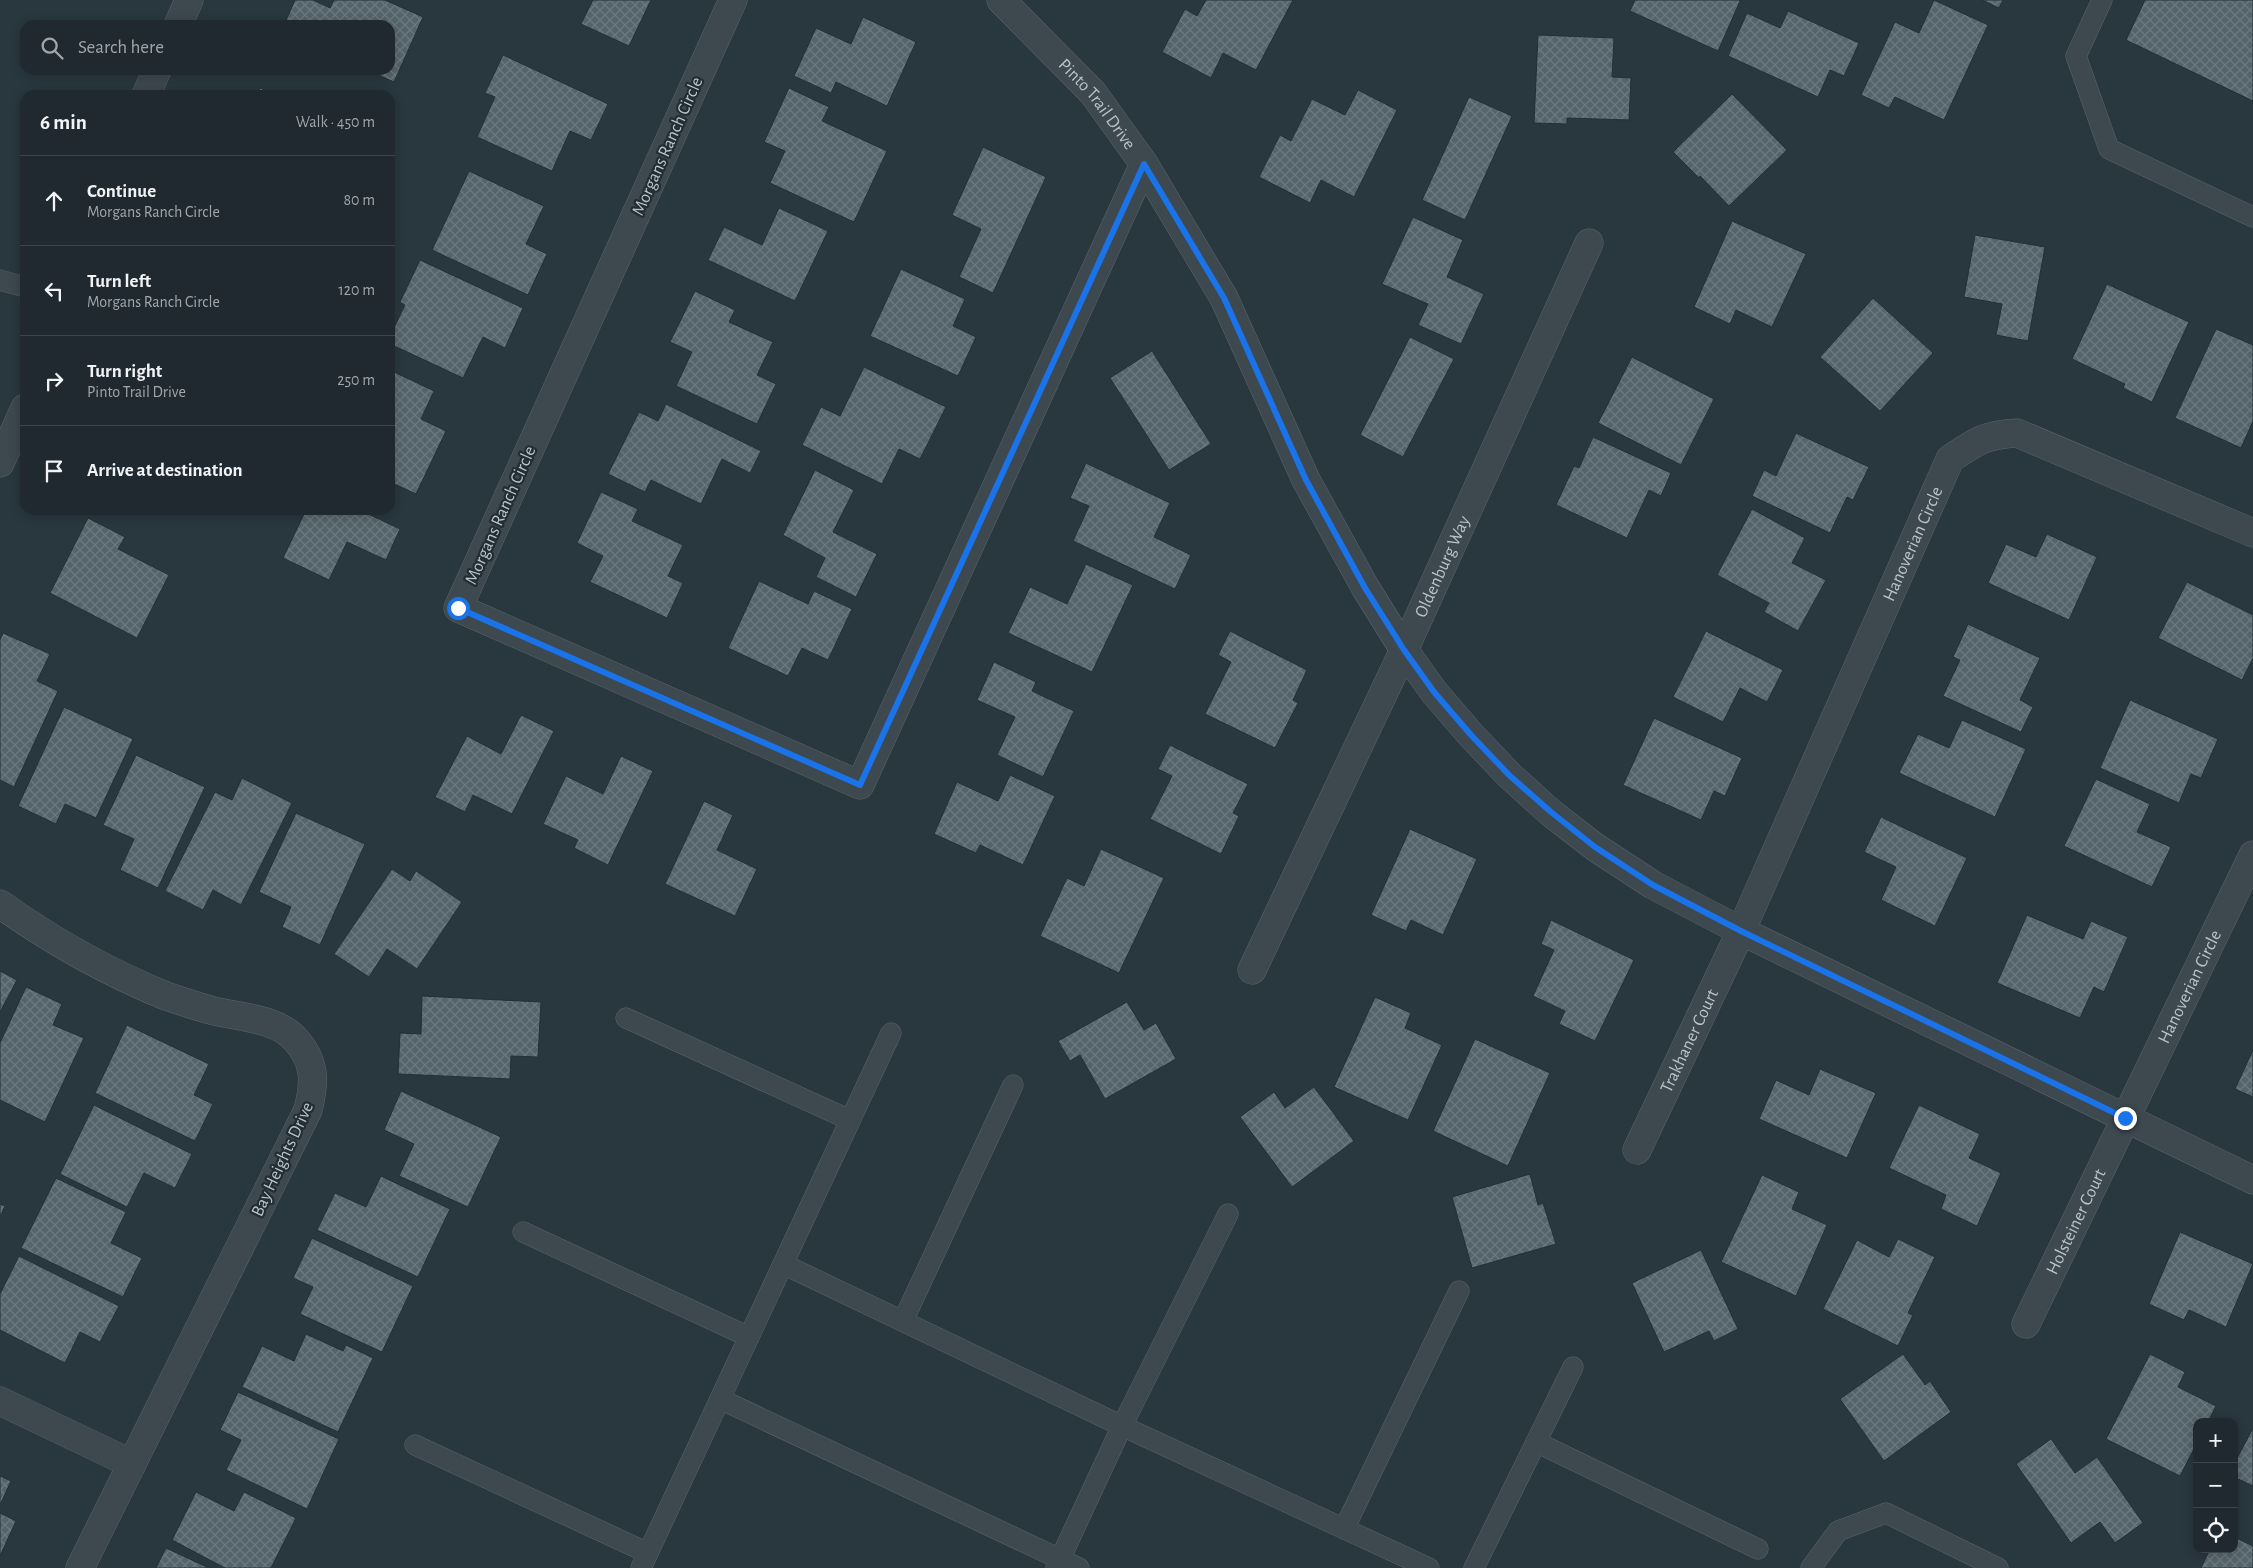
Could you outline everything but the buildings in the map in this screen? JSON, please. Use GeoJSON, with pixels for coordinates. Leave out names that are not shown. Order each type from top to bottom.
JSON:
{"type":"FeatureCollection","features":[{"type":"Feature","properties":{"kind":"street"},"geometry":{"type":"LineString","coordinates":[[180,20],[189,0]]}},
{"type":"Feature","properties":{"kind":"street","name":"Morgans Ranch Circle"},"geometry":{"type":"LineString","coordinates":[[733,0],[458,608],[860,785],[1144,164]]}},
{"type":"Feature","properties":{"kind":"street","name":"Pinto Trail Drive"},"geometry":{"type":"LineString","coordinates":[[1001,0],[1093,93],[1144,164],[1224,298],[1306,480],[1365,588],[1404,650],[1434,692],[1509,775],[1595,847],[1653,885],[1741,931],[2253,1180]]}},
{"type":"Feature","properties":{"kind":"street"},"geometry":{"type":"LineString","coordinates":[[148,90],[155,75]]}},
{"type":"Feature","properties":{"kind":"street","name":"Oldenburg Way"},"geometry":{"type":"LineString","coordinates":[[1252,970],[1404,650],[1589,243]]}},
{"type":"Feature","properties":{"kind":"street"},"geometry":{"type":"LineString","coordinates":[[0,464],[20,419]]}},
{"type":"Feature","properties":{"kind":"street","name":"Hanoverian Circle"},"geometry":{"type":"LineString","coordinates":[[1741,931],[1950,459],[1979,439],[1994,434],[2017,433],[2253,533]]}},
{"type":"Feature","properties":{"kind":"street","name":"Hanoverian Circle"},"geometry":{"type":"LineString","coordinates":[[2125,1118],[2253,855]]}},
{"type":"Feature","properties":{"kind":"street","name":"Bay Heights Drive"},"geometry":{"type":"LineString","coordinates":[[0,904],[78,955],[128,980],[211,1010],[273,1024],[294,1038],[308,1058],[314,1085],[308,1110],[80,1568]]}},
{"type":"Feature","properties":{"kind":"street","name":"Trakhaner Court"},"geometry":{"type":"LineString","coordinates":[[1637,1150],[1741,931]]}},
{"type":"Feature","properties":{"kind":"street","name":"Holsteiner Court"},"geometry":{"type":"LineString","coordinates":[[2026,1324],[2125,1118]]}},
{"type":"Feature","properties":{"kind":"street"},"geometry":{"type":"LineString","coordinates":[[0,1401],[132,1464]]}},
{"type":"Feature","properties":{"kind":"lane"},"geometry":{"type":"LineString","coordinates":[[2102,0],[2076,56],[2108,149],[2253,217]]}},
{"type":"Feature","properties":{"kind":"lane"},"geometry":{"type":"LineString","coordinates":[[0,280],[20,285]]}},
{"type":"Feature","properties":{"kind":"lane"},"geometry":{"type":"LineString","coordinates":[[626,1018],[850,1120]]}},
{"type":"Feature","properties":{"kind":"lane"},"geometry":{"type":"LineString","coordinates":[[415,1446],[645,1561],[891,1033]]}},
{"type":"Feature","properties":{"kind":"lane"},"geometry":{"type":"LineString","coordinates":[[902,1321],[1014,1085]]}},
{"type":"Feature","properties":{"kind":"lane"},"geometry":{"type":"LineString","coordinates":[[1058,1564],[1122,1426],[1228,1214]]}},
{"type":"Feature","properties":{"kind":"lane"},"geometry":{"type":"LineString","coordinates":[[523,1232],[749,1337]]}},
{"type":"Feature","properties":{"kind":"lane"},"geometry":{"type":"LineString","coordinates":[[783,1264],[1122,1426],[1429,1568]]}},
{"type":"Feature","properties":{"kind":"lane"},"geometry":{"type":"LineString","coordinates":[[1344,1529],[1459,1291]]}},
{"type":"Feature","properties":{"kind":"lane"},"geometry":{"type":"LineString","coordinates":[[1474,1568],[1573,1367]]}},
{"type":"Feature","properties":{"kind":"lane"},"geometry":{"type":"LineString","coordinates":[[720,1399],[1058,1564],[1079,1568]]}},
{"type":"Feature","properties":{"kind":"lane"},"geometry":{"type":"LineString","coordinates":[[1536,1442],[1758,1549]]}},
{"type":"Feature","properties":{"kind":"lane"},"geometry":{"type":"LineString","coordinates":[[1812,1568],[1838,1531],[1886,1513],[1998,1568]]}},
{"type":"Feature","properties":{"kind":"route"},"geometry":{"type":"LineString","coordinates":[[458,608],[860,785],[1144,164],[1224,298],[1306,480],[1365,588],[1404,650],[1434,692],[1509,775],[1595,847],[1653,885],[1741,931],[2125,1118]]}}]}
